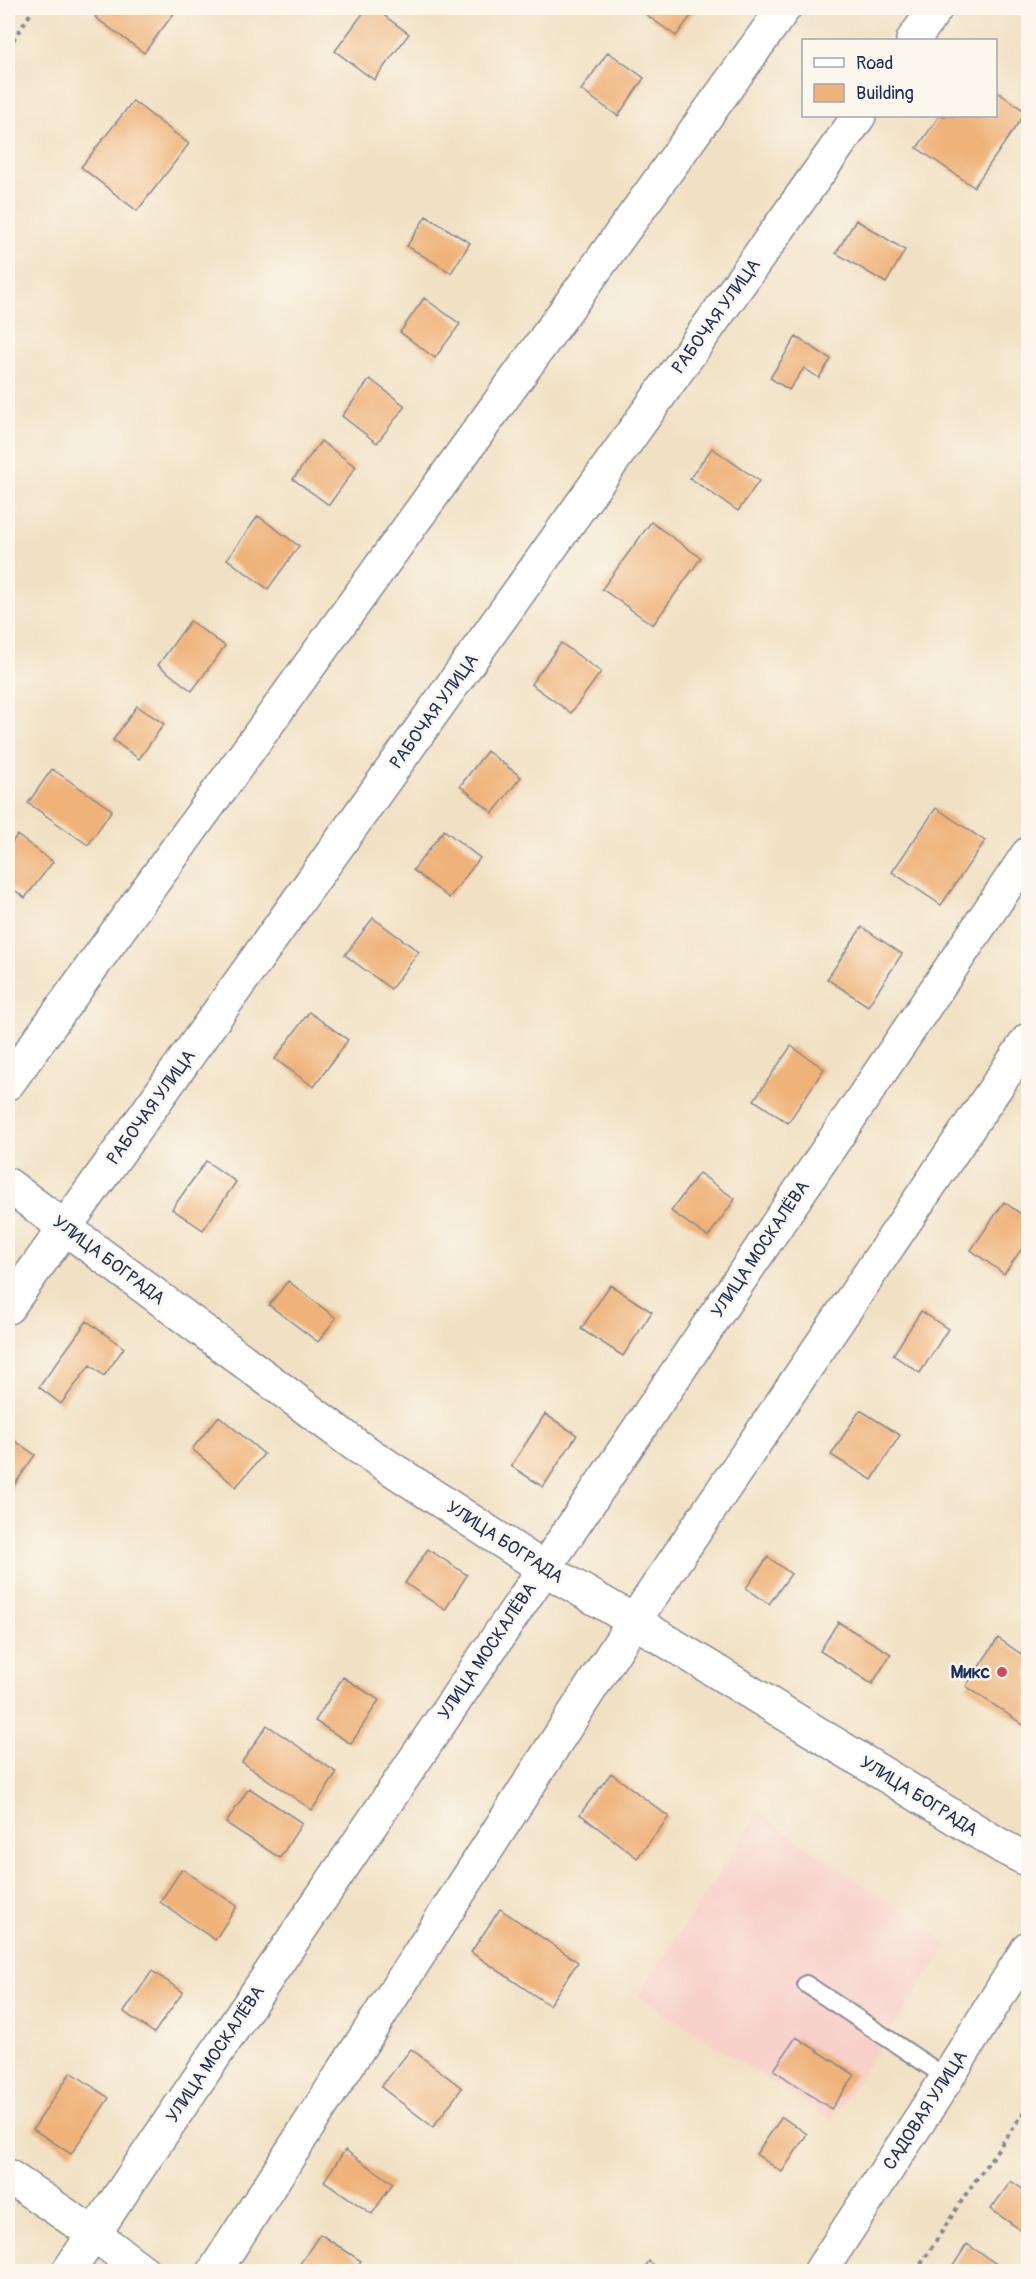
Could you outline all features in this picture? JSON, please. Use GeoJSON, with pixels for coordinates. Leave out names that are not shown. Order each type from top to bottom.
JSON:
{"type":"FeatureCollection","features":[{"type":"Feature","properties":{"kind":"street"},"geometry":{"type":"LineString","coordinates":[[8,1083],[784,8]]}},
{"type":"Feature","properties":{"kind":"street"},"geometry":{"type":"LineString","coordinates":[[914,39],[936,8]]}},
{"type":"Feature","properties":{"kind":"street","name":"РАБОЧАЯ УЛИЦА"},"geometry":{"type":"LineString","coordinates":[[8,1307],[858,117]]}},
{"type":"Feature","properties":{"kind":"street","name":"УЛИЦА МОСКАЛЁВА"},"geometry":{"type":"LineString","coordinates":[[69,2271],[543,1568],[1029,854]]}},
{"type":"Feature","properties":{"kind":"street"},"geometry":{"type":"LineString","coordinates":[[214,2271],[634,1621],[1029,1040]]}},
{"type":"Feature","properties":{"kind":"street","name":"УЛИЦА БОГРАДА"},"geometry":{"type":"LineString","coordinates":[[8,1185],[357,1446],[543,1568],[634,1621],[1001,1846],[1029,1860]]}},
{"type":"Feature","properties":{"kind":"street","name":"САДОВАЯ УЛИЦА"},"geometry":{"type":"LineString","coordinates":[[820,2271],[1029,1948]]}},
{"type":"Feature","properties":{"kind":"street"},"geometry":{"type":"LineString","coordinates":[[8,2176],[144,2271]]}},
{"type":"Feature","properties":{"kind":"lane"},"geometry":{"type":"LineString","coordinates":[[806,1984],[947,2078]]}},
{"type":"Feature","properties":{"kind":"path"},"geometry":{"type":"LineString","coordinates":[[8,48],[34,8]]}},
{"type":"Feature","properties":{"kind":"path"},"geometry":{"type":"LineString","coordinates":[[916,2271],[968,2191],[1029,2107]]}},
{"type":"Feature","properties":{"kind":"shaded area"},"geometry":{"type":"Polygon","coordinates":[[[759,1813],[943,1939],[948,1946],[831,2120],[638,1996],[759,1813]]]}},
{"type":"Feature","properties":{"kind":"building"},"geometry":{"type":"Polygon","coordinates":[[[102,8],[178,8],[144,53],[95,17],[102,8]]]}},
{"type":"Feature","properties":{"kind":"building"},"geometry":{"type":"Polygon","coordinates":[[[367,8],[374,8],[409,34],[374,80],[335,51],[367,8]]]}},
{"type":"Feature","properties":{"kind":"building"},"geometry":{"type":"Polygon","coordinates":[[[644,8],[697,8],[676,36],[641,11],[644,8]]]}},
{"type":"Feature","properties":{"kind":"building"},"geometry":{"type":"Polygon","coordinates":[[[608,52],[644,78],[618,116],[581,90],[608,52]]]}},
{"type":"Feature","properties":{"kind":"building"},"geometry":{"type":"Polygon","coordinates":[[[997,92],[1026,112],[974,187],[917,148],[938,117],[997,117],[997,92]]]}},
{"type":"Feature","properties":{"kind":"building"},"geometry":{"type":"Polygon","coordinates":[[[133,101],[189,144],[137,211],[81,167],[133,101]]]}},
{"type":"Feature","properties":{"kind":"building"},"geometry":{"type":"Polygon","coordinates":[[[426,216],[470,243],[451,273],[407,246],[426,216]]]}},
{"type":"Feature","properties":{"kind":"building"},"geometry":{"type":"Polygon","coordinates":[[[856,220],[905,250],[886,283],[836,253],[856,220]]]}},
{"type":"Feature","properties":{"kind":"building"},"geometry":{"type":"Polygon","coordinates":[[[424,298],[460,324],[435,358],[400,332],[424,298]]]}},
{"type":"Feature","properties":{"kind":"building"},"geometry":{"type":"Polygon","coordinates":[[[796,337],[831,359],[819,378],[804,368],[789,390],[770,378],[796,337]]]}},
{"type":"Feature","properties":{"kind":"building"},"geometry":{"type":"Polygon","coordinates":[[[370,379],[405,406],[377,443],[342,416],[370,379]]]}},
{"type":"Feature","properties":{"kind":"building"},"geometry":{"type":"Polygon","coordinates":[[[321,441],[356,467],[329,505],[293,479],[321,441]]]}},
{"type":"Feature","properties":{"kind":"building"},"geometry":{"type":"Polygon","coordinates":[[[712,448],[759,481],[738,511],[690,478],[712,448]]]}},
{"type":"Feature","properties":{"kind":"building"},"geometry":{"type":"Polygon","coordinates":[[[258,516],[299,546],[268,589],[227,559],[258,516]]]}},
{"type":"Feature","properties":{"kind":"building"},"geometry":{"type":"Polygon","coordinates":[[[651,522],[701,558],[653,625],[602,589],[651,522]]]}},
{"type":"Feature","properties":{"kind":"building"},"geometry":{"type":"Polygon","coordinates":[[[190,621],[225,646],[192,691],[158,665],[190,621]]]}},
{"type":"Feature","properties":{"kind":"building"},"geometry":{"type":"Polygon","coordinates":[[[561,643],[601,672],[571,713],[531,684],[561,643]]]}},
{"type":"Feature","properties":{"kind":"building"},"geometry":{"type":"Polygon","coordinates":[[[137,706],[164,724],[139,759],[113,740],[137,706]]]}},
{"type":"Feature","properties":{"kind":"building"},"geometry":{"type":"Polygon","coordinates":[[[487,751],[521,777],[493,813],[460,786],[487,751]]]}},
{"type":"Feature","properties":{"kind":"building"},"geometry":{"type":"Polygon","coordinates":[[[52,769],[112,810],[88,845],[28,803],[52,769]]]}},
{"type":"Feature","properties":{"kind":"building"},"geometry":{"type":"Polygon","coordinates":[[[936,808],[985,841],[941,905],[892,872],[936,808]]]}},
{"type":"Feature","properties":{"kind":"building"},"geometry":{"type":"Polygon","coordinates":[[[444,830],[480,858],[449,898],[413,870],[444,830]]]}},
{"type":"Feature","properties":{"kind":"building"},"geometry":{"type":"Polygon","coordinates":[[[17,835],[53,862],[25,898],[8,885],[8,848],[17,835]]]}},
{"type":"Feature","properties":{"kind":"building"},"geometry":{"type":"Polygon","coordinates":[[[373,918],[419,952],[391,989],[345,955],[373,918]]]}},
{"type":"Feature","properties":{"kind":"building"},"geometry":{"type":"Polygon","coordinates":[[[862,927],[902,954],[868,1006],[827,979],[862,927]]]}},
{"type":"Feature","properties":{"kind":"building"},"geometry":{"type":"Polygon","coordinates":[[[309,1012],[348,1040],[314,1087],[275,1059],[309,1012]]]}},
{"type":"Feature","properties":{"kind":"building"},"geometry":{"type":"Polygon","coordinates":[[[791,1046],[824,1069],[788,1123],[754,1100],[791,1046]]]}},
{"type":"Feature","properties":{"kind":"building"},"geometry":{"type":"Polygon","coordinates":[[[206,1161],[236,1182],[203,1230],[172,1209],[206,1161]]]}},
{"type":"Feature","properties":{"kind":"building"},"geometry":{"type":"Polygon","coordinates":[[[699,1173],[735,1199],[708,1237],[671,1211],[699,1173]]]}},
{"type":"Feature","properties":{"kind":"building"},"geometry":{"type":"Polygon","coordinates":[[[1004,1202],[1028,1219],[1028,1240],[1004,1274],[971,1250],[1004,1202]]]}},
{"type":"Feature","properties":{"kind":"building"},"geometry":{"type":"Polygon","coordinates":[[[288,1281],[336,1318],[318,1342],[269,1305],[288,1281]]]}},
{"type":"Feature","properties":{"kind":"building"},"geometry":{"type":"Polygon","coordinates":[[[610,1285],[652,1312],[623,1356],[581,1329],[610,1285]]]}},
{"type":"Feature","properties":{"kind":"building"},"geometry":{"type":"Polygon","coordinates":[[[921,1311],[948,1329],[920,1373],[893,1355],[921,1311]]]}},
{"type":"Feature","properties":{"kind":"building"},"geometry":{"type":"Polygon","coordinates":[[[87,1321],[124,1348],[104,1376],[90,1365],[61,1404],[39,1387],[87,1321]]]}},
{"type":"Feature","properties":{"kind":"building"},"geometry":{"type":"Polygon","coordinates":[[[860,1410],[900,1435],[872,1480],[831,1455],[860,1410]]]}},
{"type":"Feature","properties":{"kind":"building"},"geometry":{"type":"Polygon","coordinates":[[[545,1414],[577,1435],[543,1487],[511,1466],[545,1414]]]}},
{"type":"Feature","properties":{"kind":"building"},"geometry":{"type":"Polygon","coordinates":[[[219,1416],[264,1454],[236,1487],[192,1449],[219,1416]]]}},
{"type":"Feature","properties":{"kind":"building"},"geometry":{"type":"Polygon","coordinates":[[[8,1436],[35,1455],[8,1494],[8,1436]]]}},
{"type":"Feature","properties":{"kind":"building"},"geometry":{"type":"Polygon","coordinates":[[[428,1549],[467,1575],[445,1610],[405,1583],[428,1549]]]}},
{"type":"Feature","properties":{"kind":"building"},"geometry":{"type":"Polygon","coordinates":[[[768,1557],[791,1574],[769,1604],[746,1588],[768,1557]]]}},
{"type":"Feature","properties":{"kind":"building"},"geometry":{"type":"Polygon","coordinates":[[[838,1622],[891,1654],[872,1684],[820,1651],[838,1622]]]}},
{"type":"Feature","properties":{"kind":"building","name":"Микс"},"geometry":{"type":"Polygon","coordinates":[[[998,1638],[1028,1659],[1028,1728],[966,1686],[998,1638]]]}},
{"type":"Feature","properties":{"kind":"building"},"geometry":{"type":"Polygon","coordinates":[[[343,1677],[379,1700],[351,1744],[315,1721],[343,1677]]]}},
{"type":"Feature","properties":{"kind":"building"},"geometry":{"type":"Polygon","coordinates":[[[267,1725],[337,1773],[312,1810],[242,1762],[267,1725]]]}},
{"type":"Feature","properties":{"kind":"building"},"geometry":{"type":"Polygon","coordinates":[[[611,1773],[669,1817],[637,1858],[580,1814],[611,1773]]]}},
{"type":"Feature","properties":{"kind":"building"},"geometry":{"type":"Polygon","coordinates":[[[249,1788],[302,1823],[280,1858],[226,1823],[249,1788]]]}},
{"type":"Feature","properties":{"kind":"building"},"geometry":{"type":"Polygon","coordinates":[[[182,1869],[237,1906],[215,1940],[160,1902],[182,1869]]]}},
{"type":"Feature","properties":{"kind":"building"},"geometry":{"type":"Polygon","coordinates":[[[500,1909],[578,1962],[549,2005],[471,1952],[500,1909]]]}},
{"type":"Feature","properties":{"kind":"building"},"geometry":{"type":"Polygon","coordinates":[[[152,1971],[183,1992],[154,2033],[124,2012],[152,1971]]]}},
{"type":"Feature","properties":{"kind":"building"},"geometry":{"type":"Polygon","coordinates":[[[796,2037],[855,2075],[831,2109],[774,2070],[796,2037]]]}},
{"type":"Feature","properties":{"kind":"building"},"geometry":{"type":"Polygon","coordinates":[[[411,2049],[462,2088],[433,2127],[381,2087],[411,2049]]]}},
{"type":"Feature","properties":{"kind":"building"},"geometry":{"type":"Polygon","coordinates":[[[71,2072],[109,2098],[71,2154],[33,2129],[71,2072]]]}},
{"type":"Feature","properties":{"kind":"building"},"geometry":{"type":"Polygon","coordinates":[[[782,2117],[807,2134],[782,2172],[756,2154],[782,2117]]]}},
{"type":"Feature","properties":{"kind":"building"},"geometry":{"type":"Polygon","coordinates":[[[345,2150],[393,2183],[372,2214],[324,2181],[345,2150]]]}},
{"type":"Feature","properties":{"kind":"building"},"geometry":{"type":"Polygon","coordinates":[[[1011,2181],[1028,2193],[1028,2231],[1026,2234],[991,2209],[1011,2181]]]}},
{"type":"Feature","properties":{"kind":"building"},"geometry":{"type":"Polygon","coordinates":[[[320,2234],[361,2261],[353,2272],[302,2272],[297,2268],[320,2234]]]}},
{"type":"Feature","properties":{"kind":"building"},"geometry":{"type":"Polygon","coordinates":[[[967,2244],[1008,2272],[949,2272],[967,2244]]]}},
{"type":"Feature","properties":{"kind":"building"},"geometry":{"type":"Polygon","coordinates":[[[649,2261],[663,2272],[642,2272],[649,2261]]]}},
{"type":"Feature","properties":{"kind":"place","name":"Микс"},"geometry":{"type":"Point","coordinates":[1002,1672]}}]}
